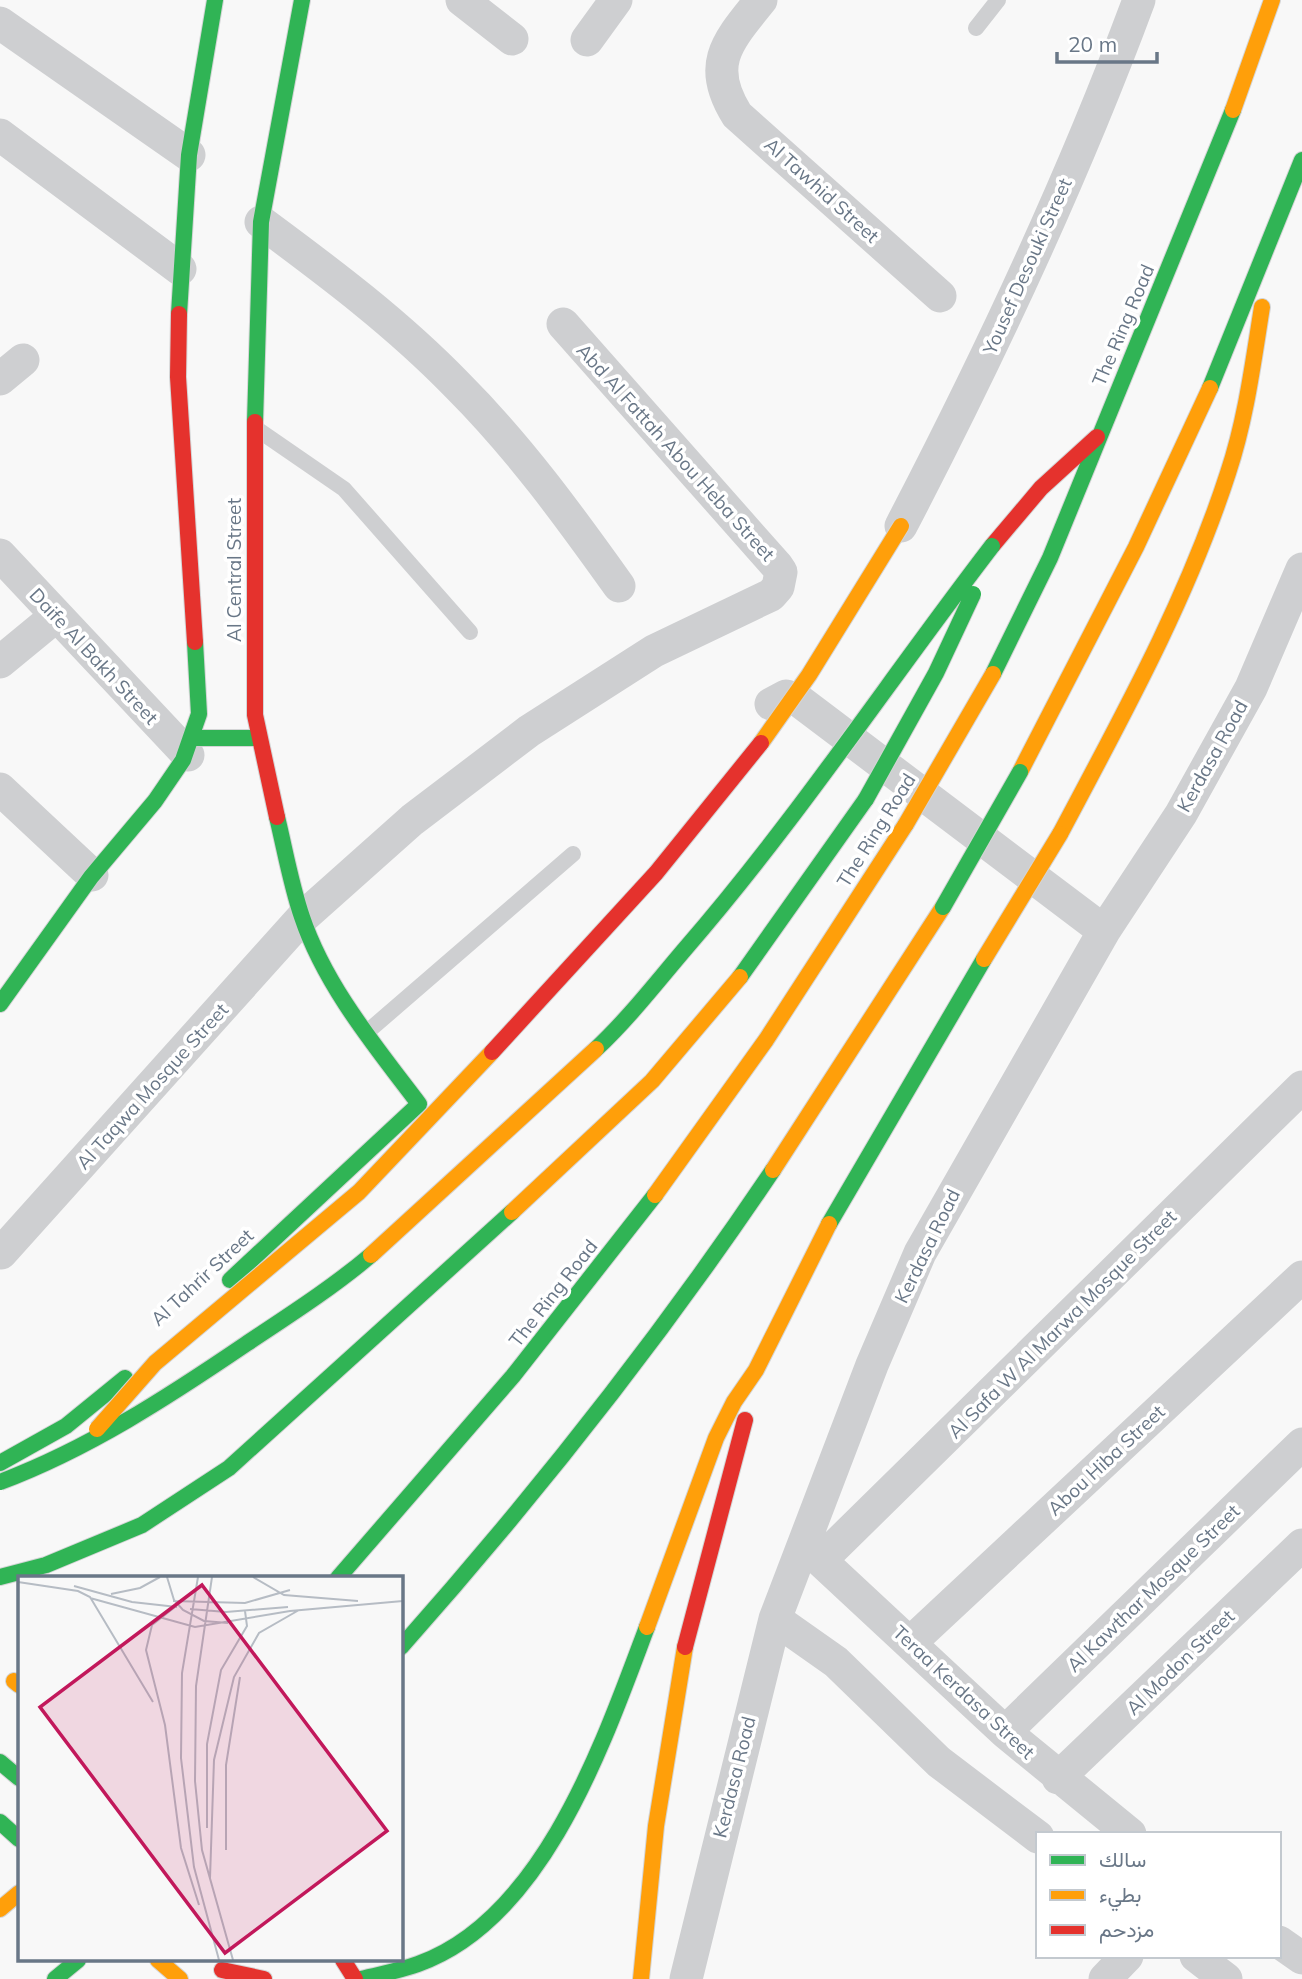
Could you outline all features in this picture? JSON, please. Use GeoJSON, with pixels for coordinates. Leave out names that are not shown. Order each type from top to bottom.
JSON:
{"type":"FeatureCollection","features":[{"type":"Feature","properties":{"kind":"main road","name":"Al Central Street"},"geometry":{"type":"LineString","coordinates":[[302,0],[261,222],[255,427],[255,715],[258,738],[302,918],[331,977],[366,1033],[419,1104]]}},
{"type":"Feature","properties":{"kind":"main road","name":"The Ring Road"},"geometry":{"type":"LineString","coordinates":[[340,1576],[422,1485],[554,1328],[678,1165],[796,997],[906,824],[993,674],[1050,558],[1097,437],[1182,240],[1255,53],[1272,0]]}},
{"type":"Feature","properties":{"kind":"main road","name":"Al Central Street"},"geometry":{"type":"LineString","coordinates":[[192,747],[199,713],[178,377],[180,269],[189,155],[207,4]]}},
{"type":"Feature","properties":{"kind":"main road"},"geometry":{"type":"LineString","coordinates":[[402,1646],[522,1509],[685,1294],[861,1039],[943,907],[1020,772],[1136,551],[1224,359],[1274,238],[1302,160]]}},
{"type":"Feature","properties":{"kind":"main road"},"geometry":{"type":"LineString","coordinates":[[361,1979],[412,1966],[473,1933],[504,1905],[540,1863],[568,1815],[614,1715],[716,1438],[734,1402],[756,1370],[827,1227],[1060,834],[1125,710],[1207,534],[1244,417],[1274,238]]}},
{"type":"Feature","properties":{"kind":"main road"},"geometry":{"type":"LineString","coordinates":[[0,1482],[27,1472],[191,1384],[341,1280],[391,1238],[614,1032],[717,913],[825,776],[914,649],[1022,506],[1057,469],[1097,437]]}},
{"type":"Feature","properties":{"kind":"main road"},"geometry":{"type":"LineString","coordinates":[[90,1439],[137,1379],[325,1224],[359,1192],[590,944],[748,761],[813,672],[901,526]]}},
{"type":"Feature","properties":{"kind":"main road"},"geometry":{"type":"LineString","coordinates":[[0,1577],[46,1565],[142,1525],[187,1498],[249,1449],[589,1142],[652,1081],[711,1016],[765,945],[866,799],[958,631],[992,547]]}},
{"type":"Feature","properties":{"kind":"main road"},"geometry":{"type":"LineString","coordinates":[[0,1004],[92,875],[176,774],[192,747],[258,738]]}},
{"type":"Feature","properties":{"kind":"main road","name":"Al Tahrir Street"},"geometry":{"type":"LineString","coordinates":[[0,1463],[55,1434],[101,1401],[419,1104]]}},
{"type":"Feature","properties":{"kind":"main road"},"geometry":{"type":"LineString","coordinates":[[641,1979],[656,1826],[679,1672],[739,1448],[756,1370]]}},
{"type":"Feature","properties":{"kind":"main road"},"geometry":{"type":"LineString","coordinates":[[0,1762],[18,1777]]}},
{"type":"Feature","properties":{"kind":"main road"},"geometry":{"type":"LineString","coordinates":[[0,1822],[18,1838]]}},
{"type":"Feature","properties":{"kind":"main road"},"geometry":{"type":"LineString","coordinates":[[0,1909],[18,1894]]}},
{"type":"Feature","properties":{"kind":"main road"},"geometry":{"type":"LineString","coordinates":[[55,1979],[76,1962]]}},
{"type":"Feature","properties":{"kind":"main road"},"geometry":{"type":"LineString","coordinates":[[160,1962],[180,1979]]}},
{"type":"Feature","properties":{"kind":"main road"},"geometry":{"type":"LineString","coordinates":[[344,1962],[355,1979]]}},
{"type":"Feature","properties":{"kind":"main road"},"geometry":{"type":"LineString","coordinates":[[221,1970],[264,1979]]}},
{"type":"Feature","properties":{"kind":"street"},"geometry":{"type":"LineString","coordinates":[[462,0],[512,39]]}},
{"type":"Feature","properties":{"kind":"street"},"geometry":{"type":"LineString","coordinates":[[587,40],[616,0]]}},
{"type":"Feature","properties":{"kind":"street","name":"Al Tawhid Street"},"geometry":{"type":"LineString","coordinates":[[761,0],[724,51],[720,73],[725,95],[737,115],[940,296]]}},
{"type":"Feature","properties":{"kind":"street","name":"Yousef Desouki Street"},"geometry":{"type":"LineString","coordinates":[[901,526],[991,346],[1060,196],[1139,0]]}},
{"type":"Feature","properties":{"kind":"street"},"geometry":{"type":"LineString","coordinates":[[0,23],[189,155]]}},
{"type":"Feature","properties":{"kind":"street"},"geometry":{"type":"LineString","coordinates":[[0,135],[180,269]]}},
{"type":"Feature","properties":{"kind":"street"},"geometry":{"type":"LineString","coordinates":[[261,222],[364,299],[458,386],[544,481],[619,586]]}},
{"type":"Feature","properties":{"kind":"street","name":"Abd Al Fattah Abou Heba Street"},"geometry":{"type":"LineString","coordinates":[[302,918],[412,820],[529,730],[654,651],[771,595],[778,587],[781,572],[777,566],[563,324]]}},
{"type":"Feature","properties":{"kind":"street","name":"Daife Al Bakh Street"},"geometry":{"type":"LineString","coordinates":[[0,555],[56,617],[192,747]]}},
{"type":"Feature","properties":{"kind":"street","name":"Kerdasa Road"},"geometry":{"type":"LineString","coordinates":[[686,1979],[775,1619],[812,1553],[873,1364],[920,1253],[1104,931],[1181,814],[1251,688],[1302,569]]}},
{"type":"Feature","properties":{"kind":"street"},"geometry":{"type":"LineString","coordinates":[[0,662],[56,617]]}},
{"type":"Feature","properties":{"kind":"street"},"geometry":{"type":"LineString","coordinates":[[419,1104],[656,848],[765,708],[786,696],[798,700],[817,713],[1104,931]]}},
{"type":"Feature","properties":{"kind":"street"},"geometry":{"type":"LineString","coordinates":[[0,789],[92,875]]}},
{"type":"Feature","properties":{"kind":"street","name":"Al Taqwa Mosque Street"},"geometry":{"type":"LineString","coordinates":[[1,1253],[302,918]]}},
{"type":"Feature","properties":{"kind":"street","name":"Al Safa W Al Marwa Mosque Street"},"geometry":{"type":"LineString","coordinates":[[812,1553],[1302,1087]]}},
{"type":"Feature","properties":{"kind":"street","name":"Abou Hiba Street"},"geometry":{"type":"LineString","coordinates":[[910,1643],[1302,1277]]}},
{"type":"Feature","properties":{"kind":"street","name":"Al Kawthar Mosque Street"},"geometry":{"type":"LineString","coordinates":[[1005,1732],[1302,1444]]}},
{"type":"Feature","properties":{"kind":"street","name":"Al Modon Street"},"geometry":{"type":"LineString","coordinates":[[1058,1778],[1302,1545]]}},
{"type":"Feature","properties":{"kind":"street","name":"Teraa Kerdasa Street"},"geometry":{"type":"LineString","coordinates":[[812,1553],[1005,1732],[1127,1832]]}},
{"type":"Feature","properties":{"kind":"street"},"geometry":{"type":"LineString","coordinates":[[775,1619],[836,1661],[939,1762],[1036,1835]]}},
{"type":"Feature","properties":{"kind":"street"},"geometry":{"type":"LineString","coordinates":[[1281,1943],[1302,1958]]}},
{"type":"Feature","properties":{"kind":"street"},"geometry":{"type":"LineString","coordinates":[[1105,1979],[1125,1958]]}},
{"type":"Feature","properties":{"kind":"lane"},"geometry":{"type":"LineString","coordinates":[[976,28],[998,0]]}},
{"type":"Feature","properties":{"kind":"lane"},"geometry":{"type":"LineString","coordinates":[[255,427],[344,489],[470,632]]}},
{"type":"Feature","properties":{"kind":"lane"},"geometry":{"type":"LineString","coordinates":[[366,1033],[573,854]]}},
{"type":"Feature","properties":{"kind":"traffic: fast"},"geometry":{"type":"LineString","coordinates":[[179,314],[189,155],[215,0]]}},
{"type":"Feature","properties":{"kind":"traffic: fast"},"geometry":{"type":"LineString","coordinates":[[255,422],[261,222],[302,0]]}},
{"type":"Feature","properties":{"kind":"traffic: fast"},"geometry":{"type":"LineString","coordinates":[[993,674],[1050,558],[1233,110]]}},
{"type":"Feature","properties":{"kind":"traffic: fast"},"geometry":{"type":"LineString","coordinates":[[1210,388],[1302,160]]}},
{"type":"Feature","properties":{"kind":"traffic: fast"},"geometry":{"type":"LineString","coordinates":[[596,1049],[642,1000],[765,851],[992,546]]}},
{"type":"Feature","properties":{"kind":"traffic: fast"},"geometry":{"type":"LineString","coordinates":[[866,799],[936,673],[973,594]]}},
{"type":"Feature","properties":{"kind":"traffic: fast"},"geometry":{"type":"LineString","coordinates":[[0,1004],[91,877],[155,801],[183,760],[199,714],[195,642]]}},
{"type":"Feature","properties":{"kind":"traffic: fast"},"geometry":{"type":"LineString","coordinates":[[196,738],[258,738]]}},
{"type":"Feature","properties":{"kind":"traffic: fast"},"geometry":{"type":"LineString","coordinates":[[943,907],[1020,772]]}},
{"type":"Feature","properties":{"kind":"traffic: fast"},"geometry":{"type":"LineString","coordinates":[[740,977],[866,799]]}},
{"type":"Feature","properties":{"kind":"traffic: fast"},"geometry":{"type":"LineString","coordinates":[[230,1280],[419,1104],[353,1015],[312,943],[291,880],[277,817]]}},
{"type":"Feature","properties":{"kind":"traffic: fast"},"geometry":{"type":"LineString","coordinates":[[829,1224],[984,959]]}},
{"type":"Feature","properties":{"kind":"traffic: fast"},"geometry":{"type":"LineString","coordinates":[[402,1646],[500,1532],[595,1415],[686,1294],[773,1170]]}},
{"type":"Feature","properties":{"kind":"traffic: fast"},"geometry":{"type":"LineString","coordinates":[[340,1576],[513,1376],[655,1195]]}},
{"type":"Feature","properties":{"kind":"traffic: fast"},"geometry":{"type":"LineString","coordinates":[[0,1577],[46,1565],[142,1525],[229,1468],[512,1212]]}},
{"type":"Feature","properties":{"kind":"traffic: fast"},"geometry":{"type":"LineString","coordinates":[[0,1482],[65,1454],[157,1402],[310,1301],[371,1255]]}},
{"type":"Feature","properties":{"kind":"traffic: fast"},"geometry":{"type":"LineString","coordinates":[[0,1463],[66,1426],[125,1378]]}},
{"type":"Feature","properties":{"kind":"traffic: fast"},"geometry":{"type":"LineString","coordinates":[[361,1979],[418,1964],[462,1941],[501,1908],[534,1868],[564,1821],[589,1772],[647,1627]]}},
{"type":"Feature","properties":{"kind":"traffic: fast"},"geometry":{"type":"LineString","coordinates":[[0,1762],[18,1777]]}},
{"type":"Feature","properties":{"kind":"traffic: fast"},"geometry":{"type":"LineString","coordinates":[[0,1822],[18,1838]]}},
{"type":"Feature","properties":{"kind":"traffic: fast"},"geometry":{"type":"LineString","coordinates":[[55,1979],[76,1962]]}},
{"type":"Feature","properties":{"kind":"traffic: slow"},"geometry":{"type":"LineString","coordinates":[[1233,110],[1272,0]]}},
{"type":"Feature","properties":{"kind":"traffic: slow"},"geometry":{"type":"LineString","coordinates":[[1060,834],[1152,657],[1212,520],[1240,432],[1262,307]]}},
{"type":"Feature","properties":{"kind":"traffic: slow"},"geometry":{"type":"LineString","coordinates":[[1020,772],[1136,547],[1210,388]]}},
{"type":"Feature","properties":{"kind":"traffic: slow"},"geometry":{"type":"LineString","coordinates":[[761,743],[809,675],[901,526]]}},
{"type":"Feature","properties":{"kind":"traffic: slow"},"geometry":{"type":"LineString","coordinates":[[906,824],[993,674]]}},
{"type":"Feature","properties":{"kind":"traffic: slow"},"geometry":{"type":"LineString","coordinates":[[655,1195],[766,1040],[906,824]]}},
{"type":"Feature","properties":{"kind":"traffic: slow"},"geometry":{"type":"LineString","coordinates":[[984,959],[1060,834]]}},
{"type":"Feature","properties":{"kind":"traffic: slow"},"geometry":{"type":"LineString","coordinates":[[773,1170],[943,907]]}},
{"type":"Feature","properties":{"kind":"traffic: slow"},"geometry":{"type":"LineString","coordinates":[[512,1212],[652,1081],[740,977]]}},
{"type":"Feature","properties":{"kind":"traffic: slow"},"geometry":{"type":"LineString","coordinates":[[371,1255],[596,1049]]}},
{"type":"Feature","properties":{"kind":"traffic: slow"},"geometry":{"type":"LineString","coordinates":[[97,1429],[155,1363],[359,1192],[492,1052]]}},
{"type":"Feature","properties":{"kind":"traffic: slow"},"geometry":{"type":"LineString","coordinates":[[647,1627],[716,1438],[734,1402],[756,1370],[829,1224]]}},
{"type":"Feature","properties":{"kind":"traffic: slow"},"geometry":{"type":"LineString","coordinates":[[641,1979],[656,1826],[685,1647]]}},
{"type":"Feature","properties":{"kind":"traffic: slow"},"geometry":{"type":"LineString","coordinates":[[14,1681],[18,1684]]}},
{"type":"Feature","properties":{"kind":"traffic: slow"},"geometry":{"type":"LineString","coordinates":[[0,1909],[18,1894]]}},
{"type":"Feature","properties":{"kind":"traffic: slow"},"geometry":{"type":"LineString","coordinates":[[160,1962],[180,1979]]}},
{"type":"Feature","properties":{"kind":"traffic: jam"},"geometry":{"type":"LineString","coordinates":[[179,314],[178,377],[195,642]]}},
{"type":"Feature","properties":{"kind":"traffic: jam"},"geometry":{"type":"LineString","coordinates":[[255,422],[255,715],[277,817]]}},
{"type":"Feature","properties":{"kind":"traffic: jam"},"geometry":{"type":"LineString","coordinates":[[992,546],[1041,488],[1097,437]]}},
{"type":"Feature","properties":{"kind":"traffic: jam"},"geometry":{"type":"LineString","coordinates":[[492,1052],[656,873],[761,743]]}},
{"type":"Feature","properties":{"kind":"traffic: jam"},"geometry":{"type":"LineString","coordinates":[[685,1647],[745,1420]]}},
{"type":"Feature","properties":{"kind":"traffic: jam"},"geometry":{"type":"LineString","coordinates":[[344,1962],[355,1979]]}},
{"type":"Feature","properties":{"kind":"traffic: jam"},"geometry":{"type":"LineString","coordinates":[[222,1970],[264,1979]]}}]}
